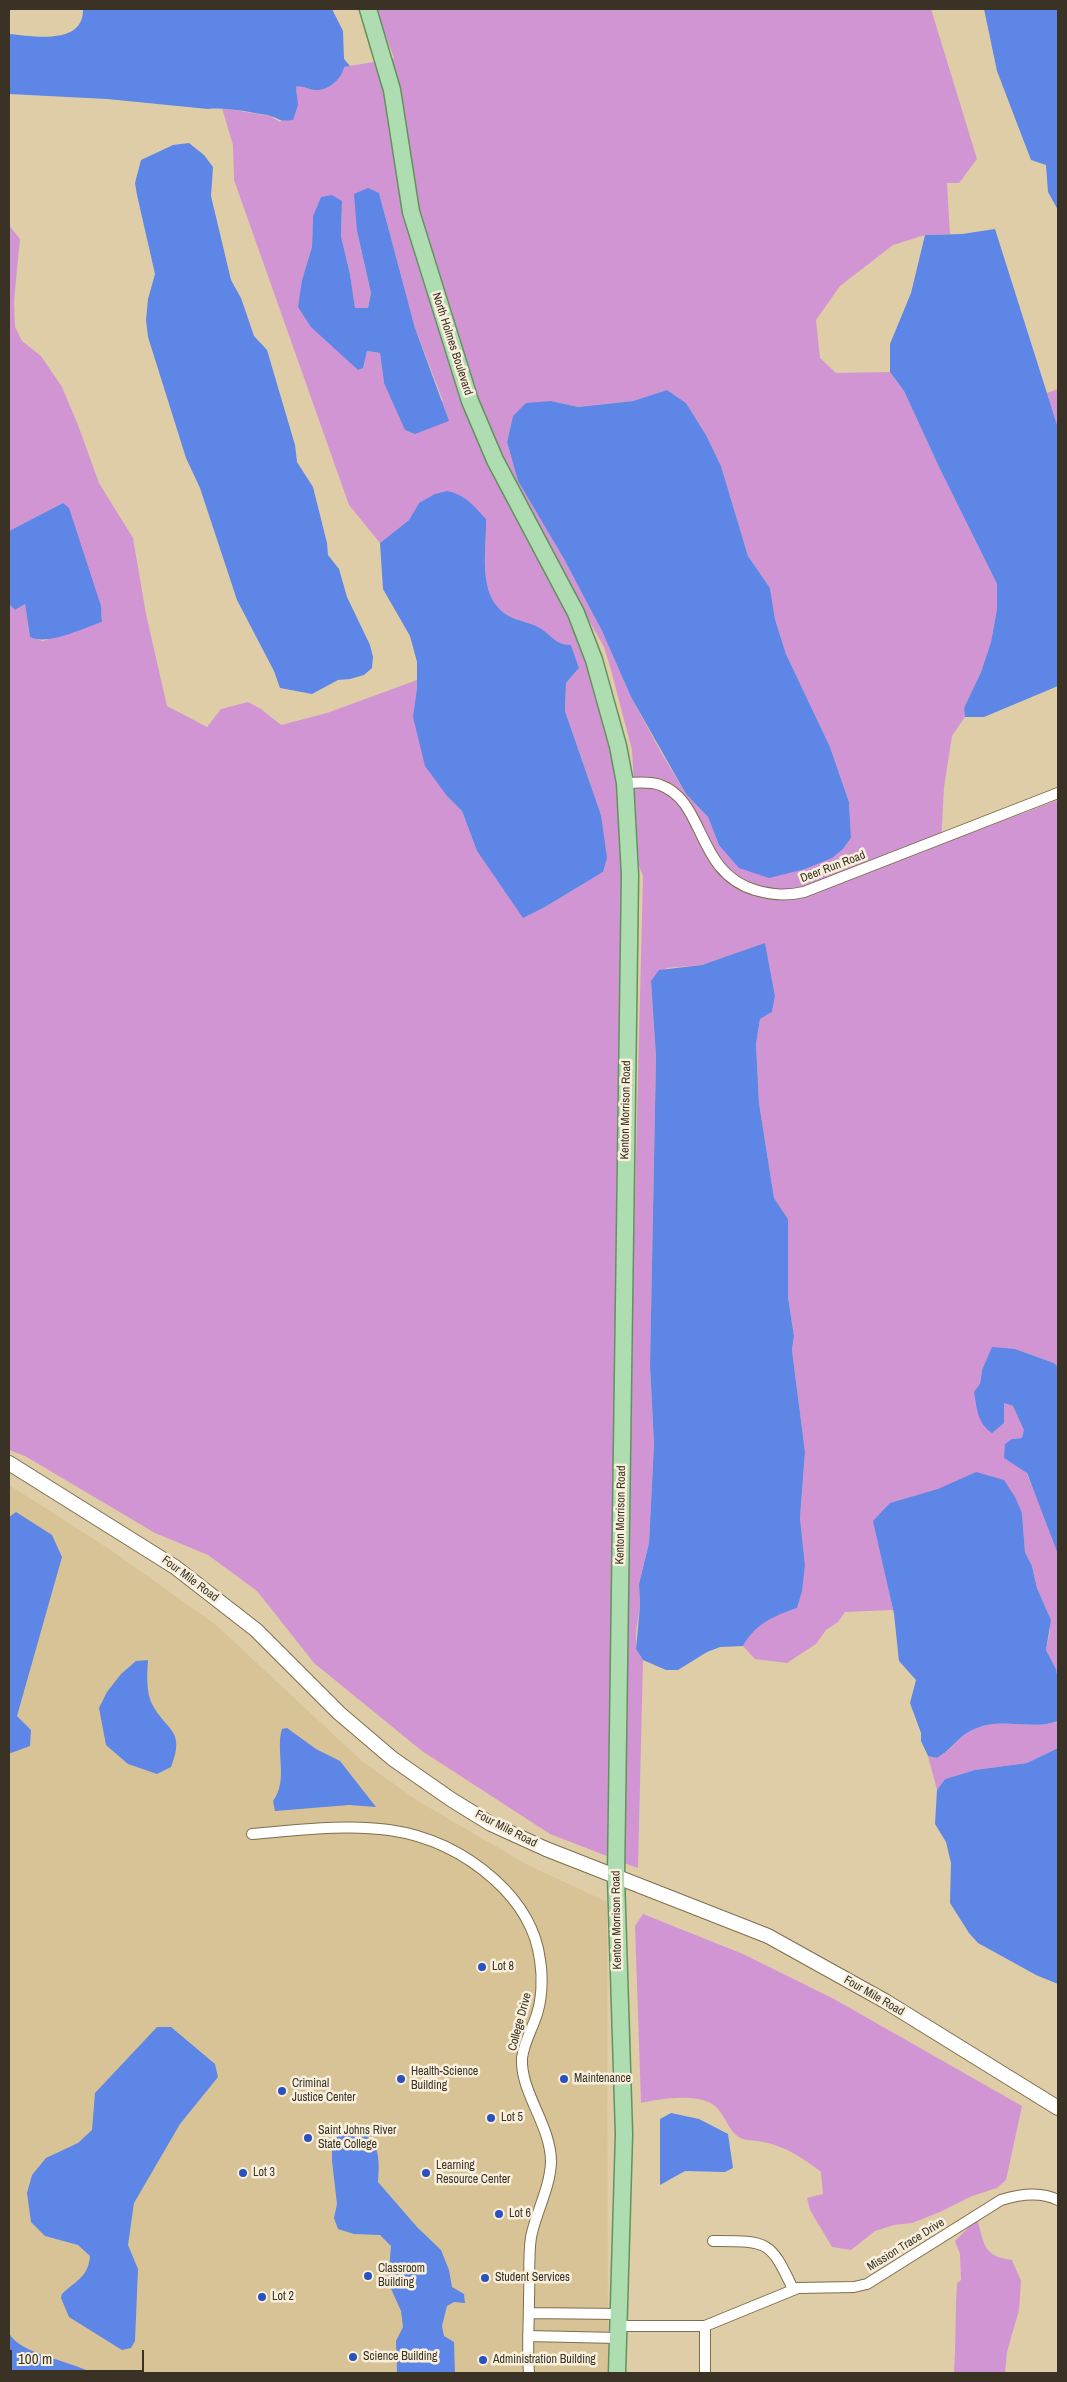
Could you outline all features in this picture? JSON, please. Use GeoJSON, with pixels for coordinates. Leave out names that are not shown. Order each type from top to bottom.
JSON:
{"type":"FeatureCollection","features":[{"type":"Feature","properties":{"kind":"main road","name":"North Holmes Boulevard"},"geometry":{"type":"LineString","coordinates":[[368,9],[392,90],[411,212],[470,401],[495,460],[576,613],[594,660]]}},
{"type":"Feature","properties":{"kind":"main road","name":"Kenton Morrison Road"},"geometry":{"type":"LineString","coordinates":[[594,660],[618,746],[626,783],[630,874],[616,1877],[624,2126],[618,2373]]}},
{"type":"Feature","properties":{"kind":"main road","name":"Four Mile Road"},"geometry":{"type":"LineString","coordinates":[[9,1462],[175,1566],[256,1630],[339,1713],[393,1759],[452,1800],[491,1824],[538,1846],[768,1936],[885,2002],[1058,2108]]}},
{"type":"Feature","properties":{"kind":"street","name":"Deer Run Road"},"geometry":{"type":"LineString","coordinates":[[626,783],[660,784],[675,794],[686,806],[720,870],[748,888],[772,895],[804,892],[1058,793]]}},
{"type":"Feature","properties":{"kind":"street","name":"College Drive"},"geometry":{"type":"LineString","coordinates":[[252,1834],[344,1826],[372,1827],[428,1839],[454,1850],[479,1866],[510,1895],[525,1917],[538,1948],[542,1978],[537,2016],[524,2047],[522,2068],[548,2138],[551,2163],[531,2238],[528,2336],[529,2373]]}},
{"type":"Feature","properties":{"kind":"street","name":"Mission Trace Drive"},"geometry":{"type":"LineString","coordinates":[[705,2326],[793,2289],[854,2287],[867,2284],[1001,2200],[1018,2194],[1036,2194],[1058,2200]]}},
{"type":"Feature","properties":{"kind":"street"},"geometry":{"type":"LineString","coordinates":[[713,2241],[748,2241],[768,2248],[778,2257],[793,2289]]}},
{"type":"Feature","properties":{"kind":"street"},"geometry":{"type":"LineString","coordinates":[[529,2313],[618,2326]]}},
{"type":"Feature","properties":{"kind":"street"},"geometry":{"type":"LineString","coordinates":[[528,2336],[618,2326],[705,2326],[705,2373]]}},
{"type":"Feature","properties":{"kind":"shaded area"},"geometry":{"type":"Polygon","coordinates":[[[376,9],[931,9],[977,159],[959,183],[947,183],[950,234],[925,235],[893,245],[840,286],[816,320],[820,358],[836,373],[890,372],[904,391],[997,584],[997,609],[991,642],[981,672],[964,708],[965,717],[952,736],[944,787],[941,844],[1058,800],[1058,1367],[1054,1363],[1015,1349],[982,1369],[980,1384],[1004,1403],[1013,1406],[1025,1430],[1022,1438],[1012,1439],[1055,1541],[1058,1554],[1058,1679],[1056,1669],[1046,1650],[1050,1631],[1048,1613],[1037,1588],[1032,1566],[1025,1552],[1022,1513],[976,1472],[874,1521],[893,1610],[845,1612],[838,1622],[826,1630],[816,1644],[787,1663],[755,1659],[743,1646],[754,1631],[766,1621],[797,1608],[805,1565],[800,1518],[805,1452],[792,1350],[794,1336],[788,1297],[788,1219],[774,1198],[759,1103],[756,1044],[760,1019],[772,1012],[775,996],[765,944],[702,965],[667,968],[651,981],[656,1057],[650,1365],[654,1444],[649,1543],[639,1584],[640,1606],[636,1632],[636,1649],[643,1660],[638,1868],[621,1862],[624,1639],[643,876],[639,866],[632,750],[604,647],[513,486],[486,429],[419,224],[389,59],[394,58],[376,9]],[[667,390],[633,401],[577,407],[551,401],[513,416],[507,442],[518,481],[564,559],[602,631],[631,697],[662,754],[686,794],[708,817],[719,845],[843,849],[851,838],[849,802],[830,747],[786,654],[775,619],[770,588],[748,556],[721,466],[706,435],[686,403],[667,390]]]}},
{"type":"Feature","properties":{"kind":"shaded area"},"geometry":{"type":"Polygon","coordinates":[[[380,61],[466,403],[548,567],[590,664],[613,752],[624,813],[612,1858],[550,1834],[422,1751],[314,1663],[257,1591],[208,1555],[155,1533],[25,1456],[9,1450],[9,604],[15,610],[25,604],[30,637],[43,641],[102,622],[102,614],[79,543],[63,503],[9,531],[9,225],[20,239],[14,301],[15,327],[22,341],[41,356],[62,387],[99,483],[133,538],[146,614],[167,706],[207,727],[221,709],[248,702],[261,709],[281,725],[327,713],[417,680],[417,689],[447,796],[462,811],[477,851],[523,917],[545,907],[603,872],[601,815],[565,711],[566,683],[579,668],[571,645],[565,645],[557,641],[538,627],[512,618],[499,608],[487,586],[485,559],[486,520],[419,503],[409,520],[380,543],[349,505],[234,180],[233,145],[222,108],[270,116],[280,122],[297,92],[295,87],[301,86],[312,90],[328,86],[335,82],[343,67],[380,61]],[[379,193],[357,231],[371,293],[368,308],[355,309],[350,274],[341,236],[342,202],[321,197],[313,216],[312,247],[302,280],[363,368],[366,351],[380,353],[384,383],[443,401],[415,328],[379,193]]]}},
{"type":"Feature","properties":{"kind":"shaded area"},"geometry":{"type":"Polygon","coordinates":[[[1058,389],[1058,428],[1047,393],[1058,389]]]}},
{"type":"Feature","properties":{"kind":"shaded area","name":"Saint Johns River State College"},"geometry":{"type":"Polygon","coordinates":[[[9,1485],[108,1548],[216,1625],[363,1762],[418,1801],[526,1864],[607,1902],[608,2373],[9,2373],[9,1485]]]}},
{"type":"Feature","properties":{"kind":"shaded area"},"geometry":{"type":"Polygon","coordinates":[[[1058,1721],[1058,1748],[1027,1763],[975,1770],[945,1779],[937,1790],[928,1756],[937,1758],[971,1731],[987,1725],[1038,1725],[1058,1721]]]}},
{"type":"Feature","properties":{"kind":"shaded area"},"geometry":{"type":"Polygon","coordinates":[[[643,1914],[743,1954],[834,1999],[1022,2106],[1006,2180],[997,2188],[972,2196],[912,2223],[894,2225],[875,2231],[851,2250],[832,2247],[810,2210],[807,2198],[823,2194],[821,2172],[801,2157],[779,2146],[738,2137],[716,2107],[709,2102],[700,2099],[680,2098],[641,2103],[635,1926],[643,1914]]]}},
{"type":"Feature","properties":{"kind":"shaded area"},"geometry":{"type":"Polygon","coordinates":[[[974,2222],[978,2222],[987,2249],[996,2256],[1012,2260],[1021,2281],[1019,2310],[1007,2352],[1005,2373],[954,2373],[957,2283],[961,2280],[960,2254],[955,2241],[974,2222]]]}},
{"type":"Feature","properties":{"kind":"water"},"geometry":{"type":"Polygon","coordinates":[[[83,9],[332,9],[343,31],[344,59],[350,66],[344,67],[337,80],[325,89],[315,90],[296,87],[298,105],[293,120],[281,120],[267,115],[230,109],[208,109],[107,99],[9,94],[9,34],[43,37],[66,34],[75,29],[81,21],[83,9]]]}},
{"type":"Feature","properties":{"kind":"water"},"geometry":{"type":"Polygon","coordinates":[[[984,9],[1058,9],[1058,210],[1048,192],[1046,165],[1031,160],[997,71],[984,9]]]}},
{"type":"Feature","properties":{"kind":"water"},"geometry":{"type":"Polygon","coordinates":[[[189,143],[204,155],[213,167],[211,196],[231,280],[241,298],[254,336],[267,350],[295,445],[297,462],[313,487],[327,543],[328,555],[339,569],[347,597],[370,645],[373,657],[372,668],[364,675],[338,680],[312,694],[280,688],[274,671],[237,600],[200,488],[186,458],[148,337],[146,320],[148,299],[155,274],[135,183],[141,160],[173,145],[189,143]]]}},
{"type":"Feature","properties":{"kind":"water"},"geometry":{"type":"Polygon","coordinates":[[[368,188],[379,193],[415,328],[449,421],[415,434],[405,430],[384,383],[380,353],[367,351],[363,368],[358,370],[311,327],[298,307],[302,280],[312,247],[313,216],[321,197],[332,195],[342,201],[341,236],[350,274],[355,308],[368,308],[371,293],[357,231],[354,194],[368,188]]]}},
{"type":"Feature","properties":{"kind":"water"},"geometry":{"type":"Polygon","coordinates":[[[995,229],[1058,428],[1058,686],[984,717],[965,717],[964,708],[981,672],[991,642],[997,609],[997,584],[904,391],[890,372],[890,344],[911,293],[925,235],[962,234],[995,229]]]}},
{"type":"Feature","properties":{"kind":"water"},"geometry":{"type":"Polygon","coordinates":[[[667,390],[686,403],[706,435],[721,466],[748,556],[770,588],[775,619],[786,654],[830,747],[849,802],[851,838],[843,849],[832,858],[805,869],[769,878],[739,868],[719,845],[708,817],[686,794],[631,697],[602,631],[564,559],[518,481],[507,442],[513,416],[526,403],[551,401],[578,407],[633,401],[667,390]]]}},
{"type":"Feature","properties":{"kind":"water"},"geometry":{"type":"Polygon","coordinates":[[[447,491],[465,498],[486,519],[485,559],[487,586],[499,608],[512,618],[538,627],[557,641],[571,645],[579,668],[566,683],[565,711],[601,815],[607,858],[603,872],[523,918],[477,851],[462,811],[447,796],[425,766],[413,717],[417,689],[417,662],[410,636],[383,589],[380,543],[409,520],[419,503],[435,494],[447,491]]]}},
{"type":"Feature","properties":{"kind":"water"},"geometry":{"type":"Polygon","coordinates":[[[63,503],[69,508],[101,606],[102,622],[56,638],[37,639],[30,637],[25,604],[15,610],[9,604],[9,531],[63,503]]]}},
{"type":"Feature","properties":{"kind":"water"},"geometry":{"type":"Polygon","coordinates":[[[765,943],[775,996],[772,1012],[760,1019],[756,1044],[759,1103],[774,1198],[788,1219],[788,1297],[794,1336],[792,1350],[805,1452],[800,1518],[805,1565],[802,1591],[797,1608],[766,1621],[754,1631],[743,1646],[720,1647],[707,1652],[678,1670],[666,1670],[643,1660],[636,1649],[640,1606],[639,1584],[649,1543],[654,1444],[650,1365],[656,1057],[651,981],[659,970],[702,965],[765,943]]]}},
{"type":"Feature","properties":{"kind":"water"},"geometry":{"type":"Polygon","coordinates":[[[992,1347],[1015,1349],[1054,1363],[1058,1367],[1058,1554],[1027,1473],[1004,1458],[1005,1444],[1012,1439],[1022,1438],[1024,1430],[1013,1406],[1004,1403],[1004,1423],[992,1433],[983,1425],[979,1415],[974,1392],[980,1384],[982,1370],[992,1347]]]}},
{"type":"Feature","properties":{"kind":"water"},"geometry":{"type":"Polygon","coordinates":[[[976,1472],[1004,1480],[1015,1497],[1022,1513],[1025,1552],[1032,1566],[1037,1588],[1051,1620],[1046,1650],[1056,1669],[1058,1679],[1058,1721],[1038,1725],[997,1724],[977,1728],[965,1734],[937,1758],[928,1756],[921,1741],[921,1733],[910,1703],[916,1680],[899,1661],[894,1614],[873,1521],[890,1503],[938,1489],[976,1472]]]}},
{"type":"Feature","properties":{"kind":"water"},"geometry":{"type":"Polygon","coordinates":[[[16,1512],[52,1535],[62,1557],[17,1716],[31,1730],[30,1746],[11,1753],[9,1752],[9,1517],[16,1512]]]}},
{"type":"Feature","properties":{"kind":"water"},"geometry":{"type":"Polygon","coordinates":[[[148,1660],[147,1682],[150,1699],[157,1713],[172,1731],[176,1745],[171,1767],[157,1774],[128,1764],[106,1745],[99,1708],[107,1692],[121,1674],[136,1661],[148,1660]]]}},
{"type":"Feature","properties":{"kind":"water"},"geometry":{"type":"Polygon","coordinates":[[[287,1728],[316,1749],[340,1761],[376,1807],[349,1805],[275,1811],[273,1801],[278,1793],[281,1775],[280,1738],[282,1729],[287,1728]]]}},
{"type":"Feature","properties":{"kind":"water"},"geometry":{"type":"Polygon","coordinates":[[[1058,1748],[1058,1984],[1036,1975],[978,1943],[969,1933],[950,1903],[951,1863],[946,1842],[935,1824],[937,1790],[945,1779],[975,1770],[1027,1763],[1058,1748]]]}},
{"type":"Feature","properties":{"kind":"water"},"geometry":{"type":"Polygon","coordinates":[[[157,2027],[171,2027],[215,2064],[218,2077],[180,2124],[134,2203],[128,2245],[138,2269],[135,2341],[131,2348],[122,2350],[69,2317],[61,2298],[62,2294],[84,2274],[90,2256],[78,2245],[45,2236],[31,2222],[27,2193],[32,2175],[46,2158],[78,2143],[92,2130],[95,2093],[157,2027]]]}},
{"type":"Feature","properties":{"kind":"water"},"geometry":{"type":"Polygon","coordinates":[[[671,2113],[699,2119],[728,2134],[733,2168],[725,2172],[685,2171],[660,2185],[660,2119],[671,2113]]]}},
{"type":"Feature","properties":{"kind":"water"},"geometry":{"type":"Polygon","coordinates":[[[353,2131],[369,2137],[378,2157],[378,2182],[417,2227],[441,2250],[449,2270],[452,2287],[464,2294],[465,2303],[454,2302],[447,2306],[442,2326],[444,2336],[454,2342],[455,2373],[397,2373],[396,2341],[403,2327],[401,2311],[388,2282],[391,2246],[380,2235],[354,2234],[338,2229],[334,2218],[337,2204],[332,2145],[338,2135],[353,2131]]]}},
{"type":"Feature","properties":{"kind":"water"},"geometry":{"type":"Polygon","coordinates":[[[9,2333],[15,2340],[34,2352],[92,2373],[9,2373],[9,2333]]]}},
{"type":"Feature","properties":{"kind":"place","name":"Lot 8"},"geometry":{"type":"Point","coordinates":[482,1967]}},
{"type":"Feature","properties":{"kind":"place","name":"Health-Science Building"},"geometry":{"type":"Point","coordinates":[401,2079]}},
{"type":"Feature","properties":{"kind":"place","name":"Maintenance"},"geometry":{"type":"Point","coordinates":[564,2079]}},
{"type":"Feature","properties":{"kind":"place","name":"Criminal Justice Center"},"geometry":{"type":"Point","coordinates":[282,2091]}},
{"type":"Feature","properties":{"kind":"place","name":"Lot 5"},"geometry":{"type":"Point","coordinates":[491,2118]}},
{"type":"Feature","properties":{"kind":"place","name":"Saint Johns River State College"},"geometry":{"type":"Point","coordinates":[308,2138]}},
{"type":"Feature","properties":{"kind":"place","name":"Lot 3"},"geometry":{"type":"Point","coordinates":[243,2173]}},
{"type":"Feature","properties":{"kind":"place","name":"Learning Resource Center"},"geometry":{"type":"Point","coordinates":[426,2173]}},
{"type":"Feature","properties":{"kind":"place","name":"Lot 6"},"geometry":{"type":"Point","coordinates":[499,2214]}},
{"type":"Feature","properties":{"kind":"place","name":"Classroom Building"},"geometry":{"type":"Point","coordinates":[368,2276]}},
{"type":"Feature","properties":{"kind":"place","name":"Student Services"},"geometry":{"type":"Point","coordinates":[485,2278]}},
{"type":"Feature","properties":{"kind":"place","name":"Lot 2"},"geometry":{"type":"Point","coordinates":[262,2297]}},
{"type":"Feature","properties":{"kind":"place","name":"Science Building"},"geometry":{"type":"Point","coordinates":[353,2357]}},
{"type":"Feature","properties":{"kind":"place","name":"Administration Building"},"geometry":{"type":"Point","coordinates":[483,2360]}}]}
